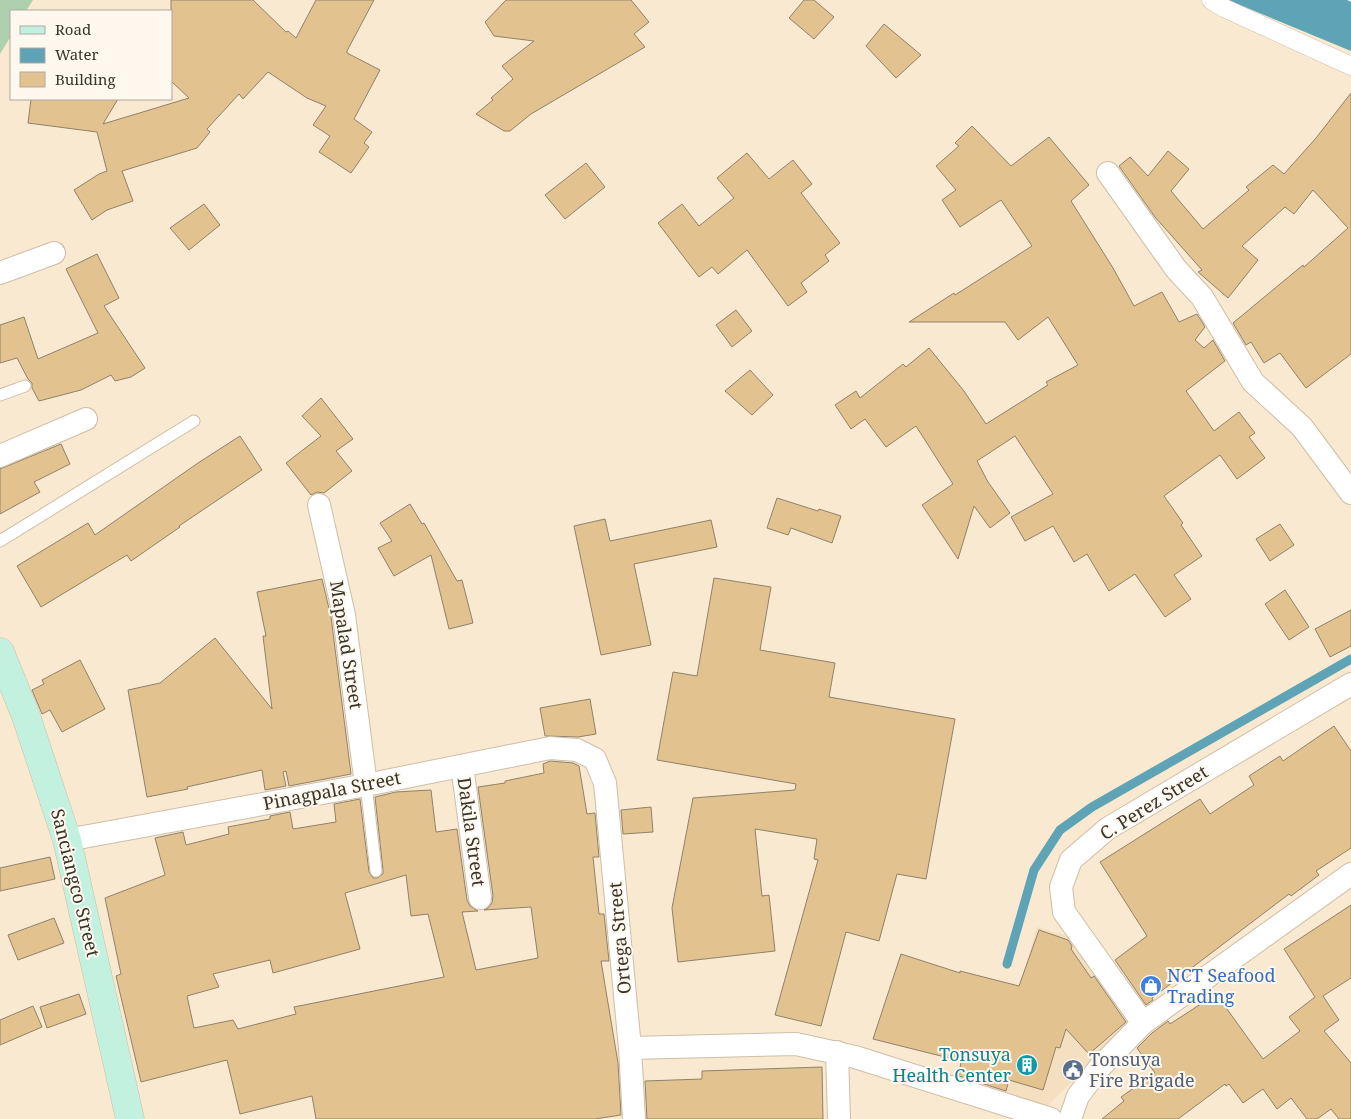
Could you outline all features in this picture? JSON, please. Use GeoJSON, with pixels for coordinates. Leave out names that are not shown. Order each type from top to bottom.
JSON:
{"type":"FeatureCollection","features":[{"type":"Feature","properties":{"kind":"main road","name":"Sanciangco Street"},"geometry":{"type":"LineString","coordinates":[[0,652],[26,716],[67,840],[130,1119]]}},
{"type":"Feature","properties":{"kind":"street"},"geometry":{"type":"LineString","coordinates":[[1211,0],[1224,8],[1351,66]]}},
{"type":"Feature","properties":{"kind":"street"},"geometry":{"type":"LineString","coordinates":[[1108,173],[1176,269],[1202,297],[1253,382],[1302,427],[1351,493]]}},
{"type":"Feature","properties":{"kind":"street"},"geometry":{"type":"LineString","coordinates":[[0,273],[54,253]]}},
{"type":"Feature","properties":{"kind":"street"},"geometry":{"type":"LineString","coordinates":[[0,456],[86,418]]}},
{"type":"Feature","properties":{"kind":"street","name":"Mapalad Street"},"geometry":{"type":"LineString","coordinates":[[319,505],[344,615],[366,785]]}},
{"type":"Feature","properties":{"kind":"street","name":"C. Perez Street"},"geometry":{"type":"LineString","coordinates":[[1143,1023],[1064,912],[1062,887],[1071,860],[1107,829],[1351,684]]}},
{"type":"Feature","properties":{"kind":"street","name":"Pinagpala Street"},"geometry":{"type":"LineString","coordinates":[[67,840],[366,785],[550,748],[577,750],[595,759]]}},
{"type":"Feature","properties":{"kind":"street","name":"Ortega Street"},"geometry":{"type":"LineString","coordinates":[[595,759],[606,783],[630,1048],[634,1119]]}},
{"type":"Feature","properties":{"kind":"street","name":"Dakila Street"},"geometry":{"type":"LineString","coordinates":[[462,766],[480,898]]}},
{"type":"Feature","properties":{"kind":"street"},"geometry":{"type":"LineString","coordinates":[[1070,1119],[1078,1096],[1100,1067],[1143,1023],[1351,874]]}},
{"type":"Feature","properties":{"kind":"street"},"geometry":{"type":"LineString","coordinates":[[630,1048],[796,1044],[837,1052],[1051,1119]]}},
{"type":"Feature","properties":{"kind":"street"},"geometry":{"type":"LineString","coordinates":[[837,1052],[839,1119]]}},
{"type":"Feature","properties":{"kind":"lane"},"geometry":{"type":"LineString","coordinates":[[0,395],[24,386]]}},
{"type":"Feature","properties":{"kind":"lane"},"geometry":{"type":"LineString","coordinates":[[0,541],[194,421]]}},
{"type":"Feature","properties":{"kind":"lane"},"geometry":{"type":"LineString","coordinates":[[366,785],[376,871]]}},
{"type":"Feature","properties":{"kind":"shaded area"},"geometry":{"type":"Polygon","coordinates":[[[1037,927],[1074,938],[1130,1022],[1045,1109],[989,1090],[1037,927]]]}},
{"type":"Feature","properties":{"kind":"green space"},"geometry":{"type":"Polygon","coordinates":[[[0,0],[33,0],[27,10],[10,10],[10,38],[0,54],[0,0]]]}},
{"type":"Feature","properties":{"kind":"water"},"geometry":{"type":"Polygon","coordinates":[[[1228,0],[1347,0],[1351,2],[1351,51],[1228,0]]]}},
{"type":"Feature","properties":{"kind":"building"},"geometry":{"type":"Polygon","coordinates":[[[171,0],[253,0],[286,32],[288,31],[296,38],[316,0],[374,0],[347,51],[347,53],[380,70],[354,119],[372,132],[364,143],[369,147],[351,173],[319,152],[330,136],[313,125],[326,106],[307,98],[268,72],[243,99],[239,94],[207,129],[210,132],[197,148],[122,171],[133,201],[107,210],[92,220],[74,190],[107,171],[97,132],[28,123],[31,100],[117,100],[103,124],[189,98],[172,82],[171,0]]]}},
{"type":"Feature","properties":{"kind":"building"},"geometry":{"type":"Polygon","coordinates":[[[506,0],[631,0],[649,22],[634,34],[645,47],[531,114],[510,131],[504,131],[476,114],[493,100],[491,98],[513,79],[502,66],[534,41],[494,36],[485,22],[506,0]]]}},
{"type":"Feature","properties":{"kind":"building"},"geometry":{"type":"Polygon","coordinates":[[[804,0],[814,0],[834,17],[814,39],[789,18],[804,0]]]}},
{"type":"Feature","properties":{"kind":"building"},"geometry":{"type":"Polygon","coordinates":[[[884,24],[921,55],[896,78],[866,46],[884,24]]]}},
{"type":"Feature","properties":{"kind":"building"},"geometry":{"type":"Polygon","coordinates":[[[1351,93],[1351,354],[1306,388],[1280,353],[1264,363],[1251,342],[1246,345],[1233,323],[1303,265],[1304,267],[1348,228],[1313,190],[1294,214],[1285,207],[1242,246],[1258,260],[1228,298],[1198,272],[1202,270],[1155,217],[1119,166],[1130,157],[1148,176],[1168,151],[1189,169],[1171,191],[1203,229],[1249,190],[1246,187],[1273,165],[1284,174],[1316,138],[1351,93]]]}},
{"type":"Feature","properties":{"kind":"building"},"geometry":{"type":"Polygon","coordinates":[[[972,126],[1011,166],[1049,137],[1089,185],[1071,201],[1113,268],[1134,306],[1162,292],[1179,322],[1197,314],[1205,327],[1195,340],[1204,348],[1213,340],[1225,361],[1186,391],[1214,431],[1239,412],[1255,433],[1249,437],[1265,458],[1237,479],[1220,455],[1164,496],[1183,523],[1181,525],[1202,556],[1174,575],[1191,599],[1165,617],[1135,574],[1109,591],[1087,554],[1074,562],[1053,526],[1025,541],[1011,517],[1053,494],[1015,436],[977,461],[988,482],[1010,513],[990,528],[974,506],[958,559],[922,505],[953,484],[916,426],[886,447],[865,419],[851,429],[835,405],[856,391],[860,398],[903,364],[906,367],[929,348],[964,391],[986,424],[1048,385],[1046,382],[1078,365],[1048,317],[1018,340],[1005,322],[909,322],[1032,246],[1001,200],[960,227],[942,200],[956,190],[936,166],[959,146],[955,143],[972,126]]]}},
{"type":"Feature","properties":{"kind":"building"},"geometry":{"type":"Polygon","coordinates":[[[747,153],[769,179],[793,160],[812,184],[801,193],[840,243],[825,255],[829,261],[801,283],[807,292],[788,306],[747,250],[718,274],[712,267],[699,277],[658,223],[682,204],[699,226],[734,198],[717,178],[747,153]]]}},
{"type":"Feature","properties":{"kind":"building"},"geometry":{"type":"Polygon","coordinates":[[[586,163],[605,187],[565,219],[545,195],[586,163]]]}},
{"type":"Feature","properties":{"kind":"building"},"geometry":{"type":"Polygon","coordinates":[[[204,204],[220,225],[189,250],[170,228],[204,204]]]}},
{"type":"Feature","properties":{"kind":"building"},"geometry":{"type":"Polygon","coordinates":[[[97,254],[119,298],[104,306],[145,368],[131,377],[115,381],[111,375],[81,390],[39,401],[32,388],[32,383],[17,358],[0,363],[0,325],[24,317],[38,359],[98,333],[66,269],[97,254]]]}},
{"type":"Feature","properties":{"kind":"building"},"geometry":{"type":"Polygon","coordinates":[[[736,310],[752,331],[732,347],[716,325],[736,310]]]}},
{"type":"Feature","properties":{"kind":"building"},"geometry":{"type":"Polygon","coordinates":[[[750,370],[773,395],[752,415],[725,391],[750,370]]]}},
{"type":"Feature","properties":{"kind":"building"},"geometry":{"type":"Polygon","coordinates":[[[321,398],[353,439],[336,451],[352,471],[324,493],[317,492],[311,495],[286,463],[321,436],[302,416],[321,398]]]}},
{"type":"Feature","properties":{"kind":"building"},"geometry":{"type":"Polygon","coordinates":[[[240,436],[262,470],[131,561],[127,555],[41,607],[17,566],[88,523],[95,535],[240,436]]]}},
{"type":"Feature","properties":{"kind":"building"},"geometry":{"type":"Polygon","coordinates":[[[61,444],[70,464],[34,482],[40,492],[0,514],[0,469],[61,444]]]}},
{"type":"Feature","properties":{"kind":"building"},"geometry":{"type":"Polygon","coordinates":[[[777,498],[841,516],[832,543],[791,528],[788,535],[767,528],[777,498]]]}},
{"type":"Feature","properties":{"kind":"building"},"geometry":{"type":"Polygon","coordinates":[[[410,504],[422,524],[424,523],[457,581],[462,580],[473,623],[449,629],[431,555],[394,576],[378,548],[392,541],[380,523],[410,504]]]}},
{"type":"Feature","properties":{"kind":"building"},"geometry":{"type":"Polygon","coordinates":[[[605,519],[610,541],[711,520],[717,547],[634,564],[651,645],[601,655],[574,526],[605,519]]]}},
{"type":"Feature","properties":{"kind":"building"},"geometry":{"type":"Polygon","coordinates":[[[1280,524],[1294,545],[1270,561],[1256,539],[1280,524]]]}},
{"type":"Feature","properties":{"kind":"building"},"geometry":{"type":"Polygon","coordinates":[[[714,578],[771,587],[760,650],[835,663],[829,697],[955,719],[926,879],[897,874],[879,941],[846,932],[821,1026],[775,1015],[818,860],[814,859],[817,839],[755,829],[762,896],[769,895],[775,951],[678,962],[672,908],[693,798],[795,790],[796,784],[657,760],[673,672],[697,676],[714,578]]]}},
{"type":"Feature","properties":{"kind":"building"},"geometry":{"type":"Polygon","coordinates":[[[322,579],[331,617],[351,774],[289,786],[286,771],[283,772],[286,786],[265,790],[262,770],[187,787],[188,789],[147,797],[128,690],[160,683],[215,638],[272,709],[263,636],[266,636],[257,592],[322,579]]]}},
{"type":"Feature","properties":{"kind":"building"},"geometry":{"type":"Polygon","coordinates":[[[1285,590],[1309,627],[1289,640],[1265,604],[1285,590]]]}},
{"type":"Feature","properties":{"kind":"building"},"geometry":{"type":"Polygon","coordinates":[[[1351,610],[1351,646],[1330,657],[1315,629],[1351,610]]]}},
{"type":"Feature","properties":{"kind":"building"},"geometry":{"type":"Polygon","coordinates":[[[80,660],[105,709],[62,732],[50,710],[42,714],[32,690],[44,684],[42,680],[80,660]]]}},
{"type":"Feature","properties":{"kind":"building"},"geometry":{"type":"Polygon","coordinates":[[[590,699],[596,734],[578,737],[545,736],[540,708],[590,699]]]}},
{"type":"Feature","properties":{"kind":"building"},"geometry":{"type":"Polygon","coordinates":[[[1334,726],[1351,751],[1351,848],[1316,871],[1319,875],[1291,896],[1289,894],[1152,998],[1153,1000],[1146,1005],[1115,960],[1147,936],[1100,862],[1200,799],[1210,814],[1254,785],[1249,776],[1280,756],[1283,761],[1334,726]]]}},
{"type":"Feature","properties":{"kind":"building"},"geometry":{"type":"Polygon","coordinates":[[[550,761],[573,763],[579,766],[587,814],[595,813],[599,857],[593,857],[599,914],[604,914],[609,961],[601,961],[618,1063],[621,1115],[595,1119],[316,1119],[312,1096],[240,1114],[227,1060],[141,1082],[116,976],[121,974],[105,898],[165,875],[155,838],[183,832],[186,845],[229,834],[228,827],[270,819],[270,816],[290,812],[293,829],[336,822],[334,804],[360,799],[369,872],[373,878],[377,878],[383,874],[383,870],[375,797],[396,792],[431,790],[436,832],[457,829],[467,900],[470,906],[478,911],[462,912],[476,970],[538,958],[531,907],[484,910],[492,903],[493,896],[478,787],[505,783],[505,781],[544,773],[543,764],[550,761]],[[406,875],[345,893],[360,949],[273,973],[270,960],[213,974],[219,987],[187,996],[194,1028],[233,1020],[238,1029],[296,1014],[294,1007],[444,977],[428,914],[411,916],[406,875]]]}},
{"type":"Feature","properties":{"kind":"building"},"geometry":{"type":"Polygon","coordinates":[[[651,807],[653,832],[623,834],[621,810],[651,807]]]}},
{"type":"Feature","properties":{"kind":"building"},"geometry":{"type":"Polygon","coordinates":[[[50,857],[55,879],[0,891],[0,868],[50,857]]]}},
{"type":"Feature","properties":{"kind":"building"},"geometry":{"type":"Polygon","coordinates":[[[1351,905],[1351,978],[1323,996],[1339,1020],[1324,1031],[1351,1063],[1351,1119],[1339,1119],[1331,1109],[1317,1119],[1307,1119],[1291,1098],[1277,1109],[1263,1089],[1243,1103],[1229,1084],[1226,1086],[1225,1084],[1178,1119],[1102,1119],[1124,1101],[1121,1097],[1155,1073],[1137,1048],[1168,1021],[1170,1024],[1210,998],[1219,998],[1263,1059],[1300,1031],[1289,1017],[1315,997],[1284,949],[1351,905]]]}},
{"type":"Feature","properties":{"kind":"building"},"geometry":{"type":"Polygon","coordinates":[[[54,918],[64,943],[18,960],[8,935],[54,918]]]}},
{"type":"Feature","properties":{"kind":"building"},"geometry":{"type":"Polygon","coordinates":[[[1039,930],[1068,940],[1072,946],[1071,949],[1091,978],[1094,976],[1126,1022],[1089,1054],[1066,1029],[1060,1048],[1056,1047],[1043,1090],[1009,1080],[1006,1091],[959,1076],[961,1061],[873,1039],[901,954],[960,973],[960,971],[1019,986],[1039,930]]]}},
{"type":"Feature","properties":{"kind":"building"},"geometry":{"type":"Polygon","coordinates":[[[79,994],[86,1014],[47,1028],[40,1007],[79,994]]]}},
{"type":"Feature","properties":{"kind":"building"},"geometry":{"type":"Polygon","coordinates":[[[33,1006],[42,1027],[0,1045],[0,1020],[33,1006]]]}},
{"type":"Feature","properties":{"kind":"building"},"geometry":{"type":"Polygon","coordinates":[[[822,1067],[823,1119],[647,1119],[645,1081],[702,1079],[702,1071],[822,1067]]]}},
{"type":"Feature","properties":{"kind":"waterway"},"geometry":{"type":"LineString","coordinates":[[1007,964],[1034,870],[1060,830],[1092,807],[1351,659]]}},
{"type":"Feature","properties":{"kind":"place","name":"NCT Seafood Trading"},"geometry":{"type":"Point","coordinates":[1151,986]}},
{"type":"Feature","properties":{"kind":"place","name":"Tonsuya Health Center"},"geometry":{"type":"Point","coordinates":[1027,1065]}},
{"type":"Feature","properties":{"kind":"place","name":"Tonsuya Fire Brigade"},"geometry":{"type":"Point","coordinates":[1073,1070]}}]}
